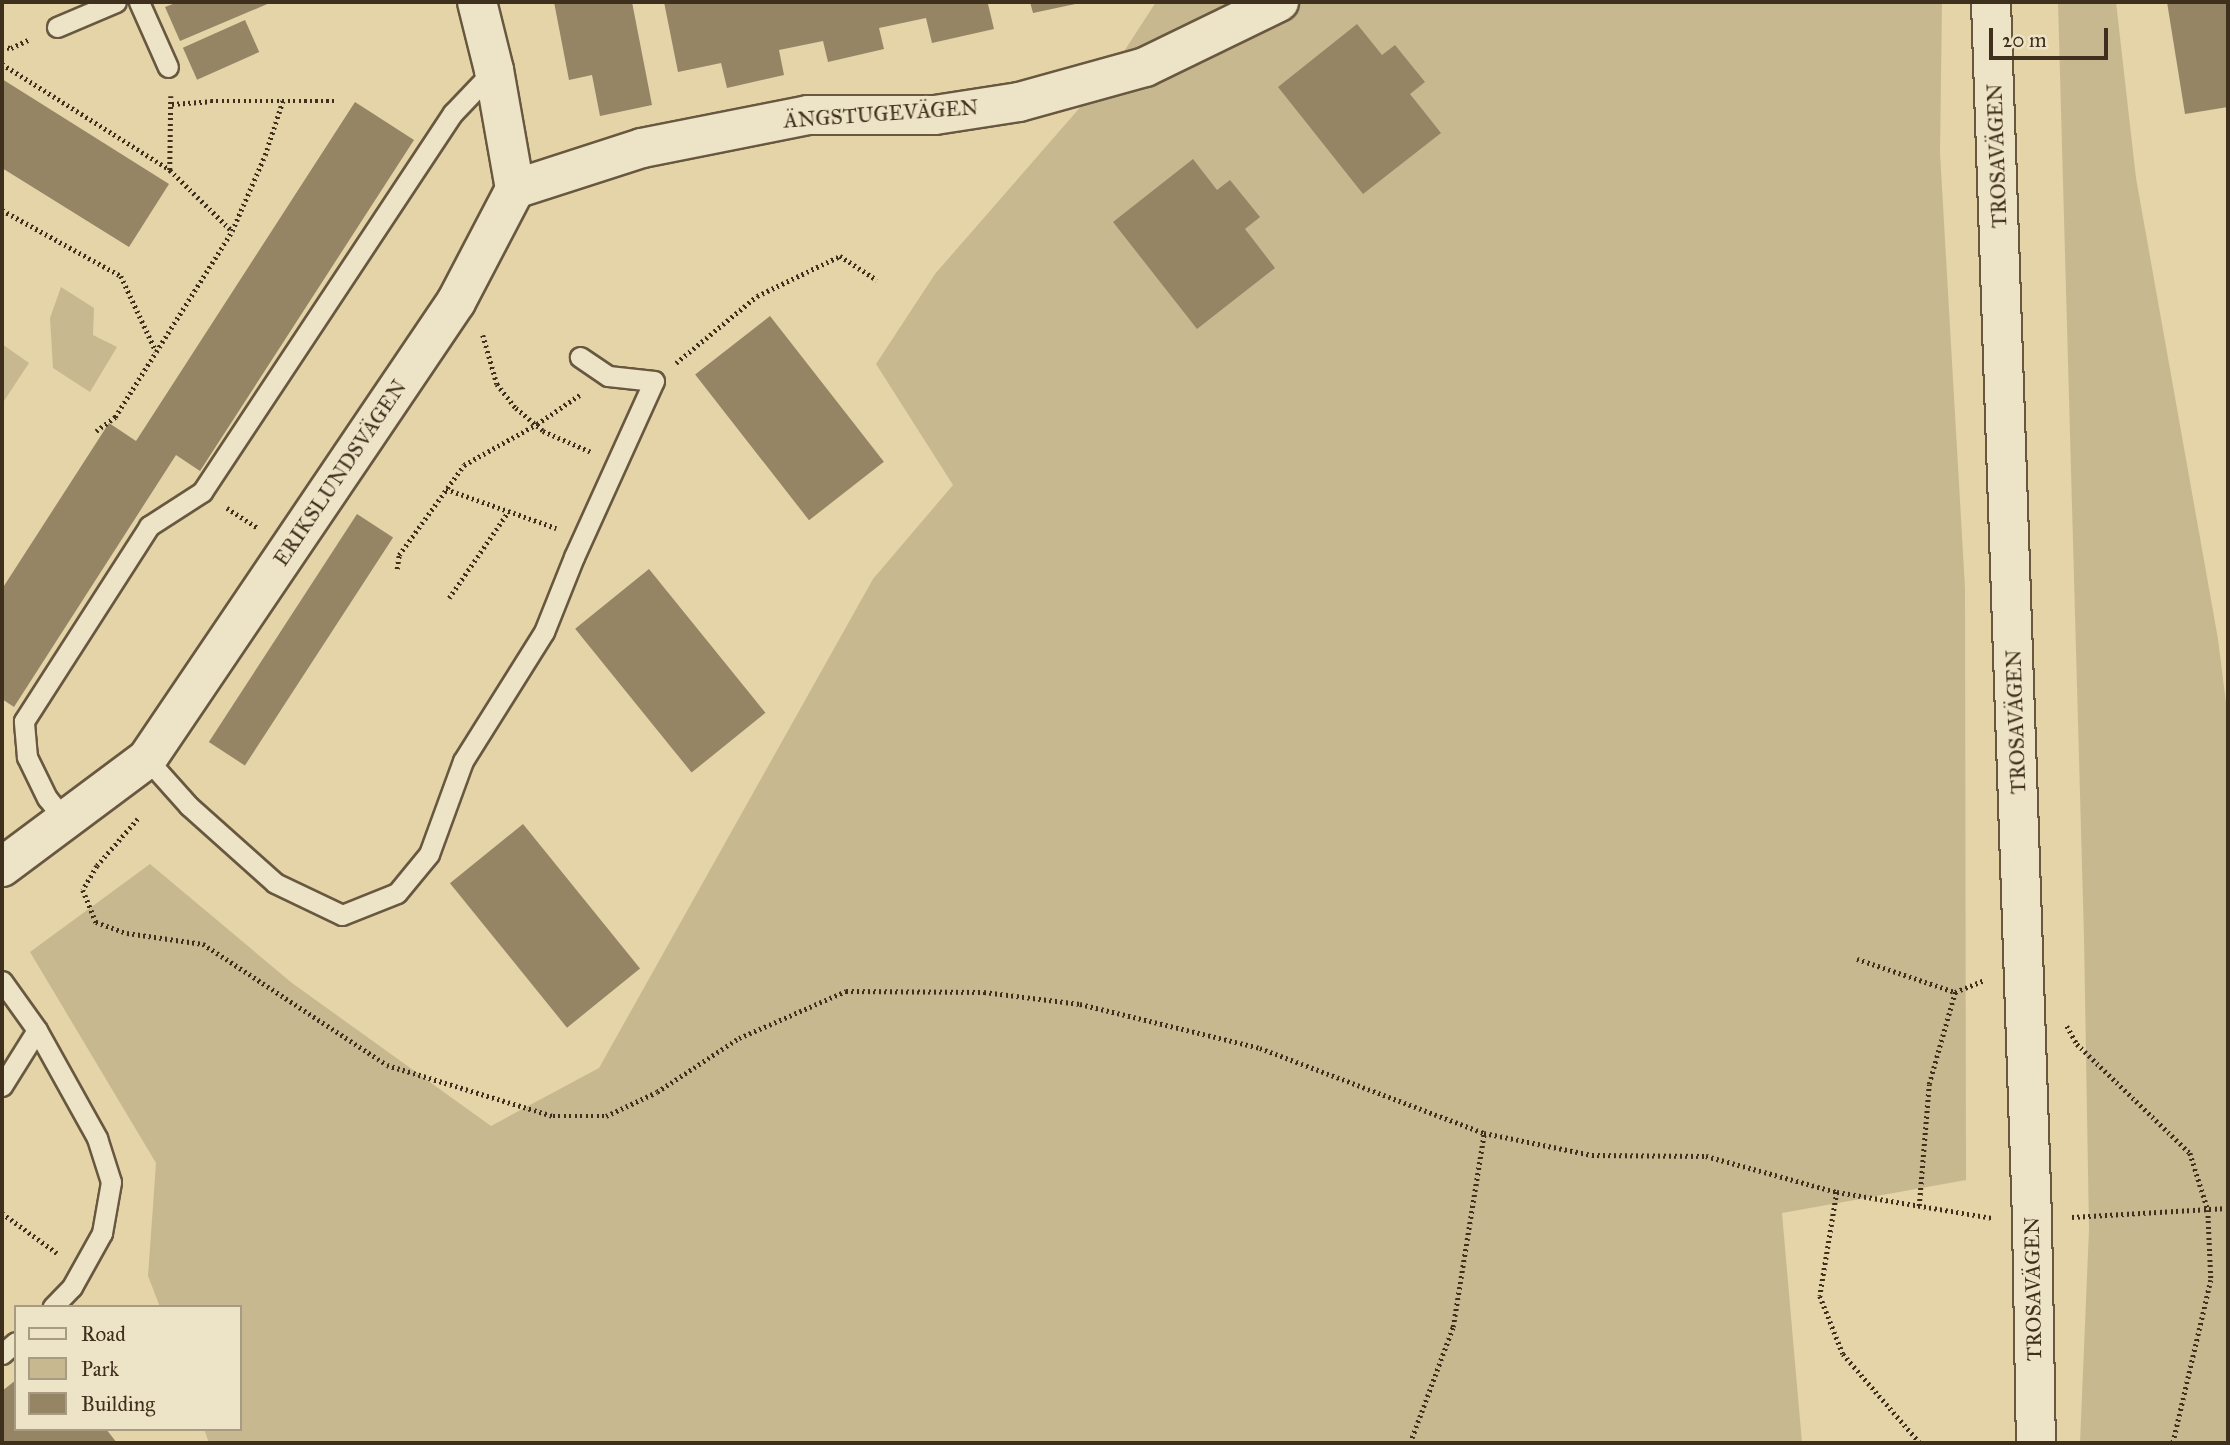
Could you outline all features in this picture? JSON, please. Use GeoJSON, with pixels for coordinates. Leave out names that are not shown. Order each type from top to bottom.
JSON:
{"type":"FeatureCollection","features":[{"type":"Feature","properties":{"kind":"street"},"geometry":{"type":"LineString","coordinates":[[477,2],[494,71],[515,188]]}},
{"type":"Feature","properties":{"kind":"street","name":"ÄNGSTUGEVÄGEN"},"geometry":{"type":"LineString","coordinates":[[515,188],[642,148],[807,115],[935,115],[1019,102],[1145,67],[1279,2]]}},
{"type":"Feature","properties":{"kind":"street","name":"TROSAVÄGEN"},"geometry":{"type":"LineString","coordinates":[[1991,2],[2024,963],[2036,1443]]}},
{"type":"Feature","properties":{"kind":"street","name":"ERIKSLUNDSVÄGEN"},"geometry":{"type":"LineString","coordinates":[[2,867],[147,759],[456,302],[515,188]]}},
{"type":"Feature","properties":{"kind":"lane"},"geometry":{"type":"LineString","coordinates":[[57,27],[116,2]]}},
{"type":"Feature","properties":{"kind":"lane"},"geometry":{"type":"LineString","coordinates":[[139,2],[168,67]]}},
{"type":"Feature","properties":{"kind":"lane"},"geometry":{"type":"LineString","coordinates":[[65,820],[47,798],[27,757],[24,721],[149,526],[202,492],[453,113],[494,71]]}},
{"type":"Feature","properties":{"kind":"lane"},"geometry":{"type":"LineString","coordinates":[[147,759],[189,806],[275,883],[342,915],[397,893],[429,854],[463,761],[544,632],[583,537],[654,381],[608,376],[580,357]]}},
{"type":"Feature","properties":{"kind":"lane"},"geometry":{"type":"LineString","coordinates":[[2,981],[37,1030],[97,1138],[111,1182],[102,1233],[76,1279],[55,1305]]}},
{"type":"Feature","properties":{"kind":"lane"},"geometry":{"type":"LineString","coordinates":[[2,1086],[37,1030]]}},
{"type":"Feature","properties":{"kind":"path"},"geometry":{"type":"LineString","coordinates":[[2,64],[170,170],[232,231]]}},
{"type":"Feature","properties":{"kind":"path"},"geometry":{"type":"LineString","coordinates":[[168,67],[172,104],[170,170]]}},
{"type":"Feature","properties":{"kind":"path"},"geometry":{"type":"LineString","coordinates":[[96,431],[115,417],[232,231],[265,155],[283,100]]}},
{"type":"Feature","properties":{"kind":"path"},"geometry":{"type":"LineString","coordinates":[[172,104],[335,101]]}},
{"type":"Feature","properties":{"kind":"path"},"geometry":{"type":"LineString","coordinates":[[2,211],[121,276],[156,351]]}},
{"type":"Feature","properties":{"kind":"path"},"geometry":{"type":"LineString","coordinates":[[654,381],[757,296],[839,256],[877,280]]}},
{"type":"Feature","properties":{"kind":"path"},"geometry":{"type":"LineString","coordinates":[[456,302],[476,316],[497,384],[516,408],[543,432],[570,445],[618,461]]}},
{"type":"Feature","properties":{"kind":"path"},"geometry":{"type":"LineString","coordinates":[[397,569],[399,555],[464,465],[537,424],[608,376]]}},
{"type":"Feature","properties":{"kind":"path"},"geometry":{"type":"LineString","coordinates":[[445,489],[583,537]]}},
{"type":"Feature","properties":{"kind":"path"},"geometry":{"type":"LineString","coordinates":[[225,507],[258,528]]}},
{"type":"Feature","properties":{"kind":"path"},"geometry":{"type":"LineString","coordinates":[[449,598],[508,512]]}},
{"type":"Feature","properties":{"kind":"path"},"geometry":{"type":"LineString","coordinates":[[147,759],[140,816],[97,866],[83,890],[96,922],[127,933],[203,944],[387,1065],[553,1116],[606,1116],[657,1092],[739,1038],[846,991],[984,992],[1080,1003],[1260,1048],[1484,1133],[1592,1155],[1706,1156],[1838,1192],[1993,1218]]}},
{"type":"Feature","properties":{"kind":"path"},"geometry":{"type":"LineString","coordinates":[[1857,959],[1955,992],[2024,963]]}},
{"type":"Feature","properties":{"kind":"path"},"geometry":{"type":"LineString","coordinates":[[1919,1206],[1929,1084],[1955,992]]}},
{"type":"Feature","properties":{"kind":"path"},"geometry":{"type":"LineString","coordinates":[[2065,1023],[2077,1044],[2190,1153],[2208,1210],[2211,1280],[2173,1443]]}},
{"type":"Feature","properties":{"kind":"path"},"geometry":{"type":"LineString","coordinates":[[1410,1443],[1453,1327],[1484,1133]]}},
{"type":"Feature","properties":{"kind":"path"},"geometry":{"type":"LineString","coordinates":[[1838,1192],[1820,1296],[1843,1354],[1920,1443]]}},
{"type":"Feature","properties":{"kind":"path"},"geometry":{"type":"LineString","coordinates":[[2061,1218],[2228,1208]]}},
{"type":"Feature","properties":{"kind":"path"},"geometry":{"type":"LineString","coordinates":[[2,1213],[60,1255],[76,1279]]}},
{"type":"Feature","properties":{"kind":"green space"},"geometry":{"type":"Polygon","coordinates":[[[1156,2],[1942,2],[1940,153],[1965,588],[1966,1180],[1782,1213],[1802,1443],[209,1443],[205,1431],[242,1431],[242,1305],[159,1305],[148,1276],[156,1163],[30,952],[150,864],[292,983],[491,1126],[599,1068],[873,579],[953,485],[876,364],[935,274],[1110,73],[1156,2]]]}},
{"type":"Feature","properties":{"kind":"green space"},"geometry":{"type":"Polygon","coordinates":[[[2058,2],[2116,2],[2136,178],[2218,639],[2228,719],[2228,1443],[2080,1443],[2089,1229],[2084,938],[2058,2]]]}},
{"type":"Feature","properties":{"kind":"green space"},"geometry":{"type":"Polygon","coordinates":[[[61,287],[94,308],[93,335],[117,347],[90,392],[53,368],[50,318],[61,287]]]}},
{"type":"Feature","properties":{"kind":"green space"},"geometry":{"type":"Polygon","coordinates":[[[2,344],[29,363],[2,404],[2,344]]]}},
{"type":"Feature","properties":{"kind":"building"},"geometry":{"type":"Polygon","coordinates":[[[178,2],[272,2],[180,41],[165,7],[178,2]]]}},
{"type":"Feature","properties":{"kind":"building"},"geometry":{"type":"Polygon","coordinates":[[[554,2],[632,2],[652,105],[600,116],[592,75],[569,80],[554,2]]]}},
{"type":"Feature","properties":{"kind":"building"},"geometry":{"type":"Polygon","coordinates":[[[664,2],[995,2],[988,4],[994,29],[932,43],[926,18],[879,28],[884,49],[828,62],[823,41],[779,50],[784,75],[727,88],[721,63],[678,72],[664,2]]]}},
{"type":"Feature","properties":{"kind":"building"},"geometry":{"type":"Polygon","coordinates":[[[1030,2],[1080,2],[1080,3],[1033,13],[1030,2]]]}},
{"type":"Feature","properties":{"kind":"building"},"geometry":{"type":"Polygon","coordinates":[[[2167,2],[2228,2],[2228,107],[2185,114],[2167,2]]]}},
{"type":"Feature","properties":{"kind":"building"},"geometry":{"type":"Polygon","coordinates":[[[245,20],[259,52],[197,80],[183,48],[245,20]]]}},
{"type":"Feature","properties":{"kind":"building"},"geometry":{"type":"Polygon","coordinates":[[[1357,24],[1382,55],[1395,45],[1425,82],[1410,94],[1441,133],[1363,194],[1278,87],[1357,24]]]}},
{"type":"Feature","properties":{"kind":"building"},"geometry":{"type":"Polygon","coordinates":[[[2,79],[169,184],[129,247],[2,168],[2,79]]]}},
{"type":"Feature","properties":{"kind":"building"},"geometry":{"type":"Polygon","coordinates":[[[355,102],[414,140],[200,471],[176,455],[14,707],[2,699],[2,589],[109,423],[136,441],[355,102]]]}},
{"type":"Feature","properties":{"kind":"building"},"geometry":{"type":"Polygon","coordinates":[[[1193,159],[1217,190],[1230,180],[1260,217],[1245,229],[1275,268],[1197,329],[1113,222],[1193,159]]]}},
{"type":"Feature","properties":{"kind":"building"},"geometry":{"type":"Polygon","coordinates":[[[770,316],[884,462],[809,520],[695,374],[770,316]]]}},
{"type":"Feature","properties":{"kind":"building"},"geometry":{"type":"Polygon","coordinates":[[[357,514],[393,537],[245,766],[209,742],[357,514]]]}},
{"type":"Feature","properties":{"kind":"building"},"geometry":{"type":"Polygon","coordinates":[[[649,569],[765,713],[692,773],[575,629],[649,569]]]}},
{"type":"Feature","properties":{"kind":"building"},"geometry":{"type":"Polygon","coordinates":[[[523,824],[640,969],[567,1028],[450,883],[523,824]]]}},
{"type":"Feature","properties":{"kind":"building"},"geometry":{"type":"Polygon","coordinates":[[[14,1382],[14,1431],[108,1431],[117,1443],[2,1443],[2,1391],[14,1382]]]}}]}
